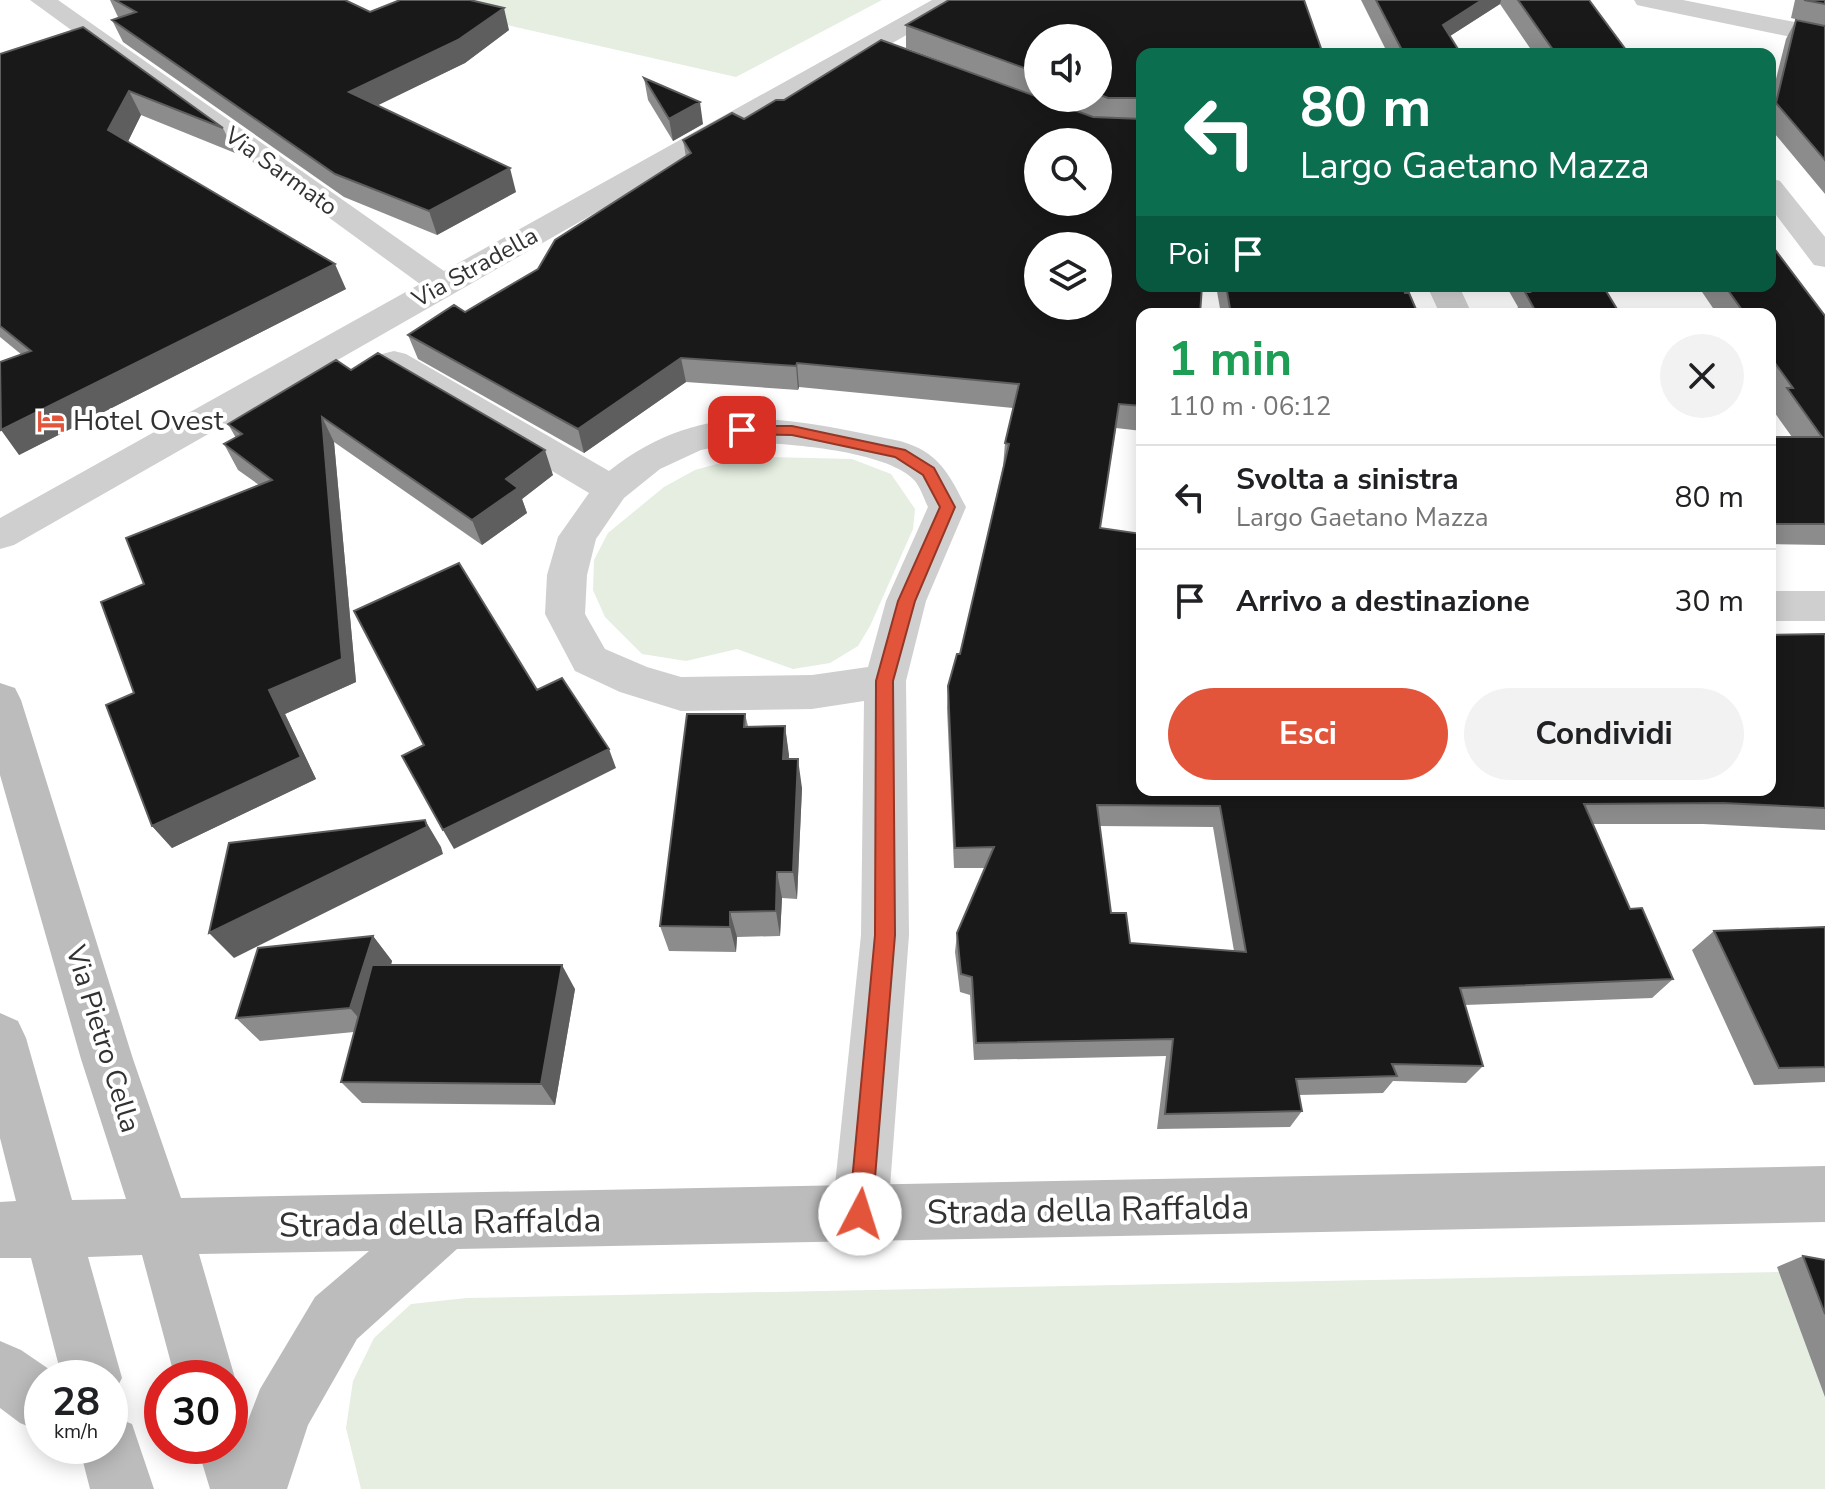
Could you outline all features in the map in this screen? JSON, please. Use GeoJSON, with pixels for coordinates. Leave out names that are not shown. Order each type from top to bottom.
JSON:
{"type":"FeatureCollection","features":[{"type":"Feature","properties":{"kind":"street","name":"Via Sarmato"},"geometry":{"type":"LineString","coordinates":[[42,0],[442,285]]}},
{"type":"Feature","properties":{"kind":"street","name":"Via Stradella"},"geometry":{"type":"LineString","coordinates":[[0,535],[950,0]]}},
{"type":"Feature","properties":{"kind":"street"},"geometry":{"type":"LineString","coordinates":[[1646,0],[1825,36]]}},
{"type":"Feature","properties":{"kind":"street"},"geometry":{"type":"LineString","coordinates":[[867,46],[897,57]]}},
{"type":"Feature","properties":{"kind":"street"},"geometry":{"type":"LineString","coordinates":[[1776,195],[1825,258]]}},
{"type":"Feature","properties":{"kind":"street"},"geometry":{"type":"LineString","coordinates":[[350,338],[611,489]]}},
{"type":"Feature","properties":{"kind":"street"},"geometry":{"type":"LineString","coordinates":[[860,1214],[885,935],[885,681],[906,601],[947,507],[929,472],[900,453],[792,431],[742,430],[692,440],[647,460],[611,489],[577,537],[567,575],[565,614],[590,660],[635,680],[681,694],[812,692],[885,681]]}},
{"type":"Feature","properties":{"kind":"street"},"geometry":{"type":"LineString","coordinates":[[1776,606],[1825,606]]}},
{"type":"Feature","properties":{"kind":"street","name":"Via Pietro Cella"},"geometry":{"type":"LineString","coordinates":[[0,700],[107,1059],[137,1228],[197,1360]]}},
{"type":"Feature","properties":{"kind":"street"},"geometry":{"type":"LineString","coordinates":[[0,1038],[26,1230],[84,1360]]}},
{"type":"Feature","properties":{"kind":"street","name":"Strada della Raffalda"},"geometry":{"type":"LineString","coordinates":[[26,1230],[1825,1194]]}},
{"type":"Feature","properties":{"kind":"street"},"geometry":{"type":"LineString","coordinates":[[255,1489],[282,1411],[336,1318],[444,1223]]}},
{"type":"Feature","properties":{"kind":"street"},"geometry":{"type":"LineString","coordinates":[[0,1371],[24,1388]]}},
{"type":"Feature","properties":{"kind":"street"},"geometry":{"type":"LineString","coordinates":[[234,1464],[242,1489]]}},
{"type":"Feature","properties":{"kind":"shaded area"},"geometry":{"type":"Polygon","coordinates":[[[397,0],[882,0],[736,77],[397,0]]]}},
{"type":"Feature","properties":{"kind":"shaded area"},"geometry":{"type":"Polygon","coordinates":[[[768,457],[852,459],[891,474],[915,509],[913,529],[858,646],[830,663],[793,669],[737,649],[686,661],[642,654],[605,617],[593,590],[594,560],[608,533],[664,487],[695,470],[731,460],[768,457]]]}},
{"type":"Feature","properties":{"kind":"shaded area"},"geometry":{"type":"Polygon","coordinates":[[[1825,1271],[1825,1489],[361,1489],[346,1428],[353,1381],[374,1338],[411,1304],[467,1298],[1825,1271]]]}},
{"type":"Feature","properties":{"kind":"building"},"geometry":{"type":"Polygon","coordinates":[[[115,0],[345,0],[370,12],[400,0],[470,0],[504,8],[458,40],[349,92],[510,168],[429,211],[335,174],[112,20],[136,12],[115,0]]]}},
{"type":"Feature","properties":{"kind":"building"},"geometry":{"type":"Polygon","coordinates":[[[949,0],[1304,0],[1321,48],[1136,48],[1136,98],[1112,98],[1112,24],[1024,24],[1024,68],[906,25],[949,0]]]}},
{"type":"Feature","properties":{"kind":"building"},"geometry":{"type":"Polygon","coordinates":[[[1376,0],[1482,0],[1443,25],[1457,48],[1401,48],[1376,0]]]}},
{"type":"Feature","properties":{"kind":"building"},"geometry":{"type":"Polygon","coordinates":[[[1518,0],[1589,0],[1625,48],[1552,48],[1518,0]]]}},
{"type":"Feature","properties":{"kind":"building"},"geometry":{"type":"Polygon","coordinates":[[[1804,0],[1825,0],[1825,4],[1804,0]]]}},
{"type":"Feature","properties":{"kind":"building"},"geometry":{"type":"Polygon","coordinates":[[[1796,20],[1825,26],[1825,160],[1776,103],[1796,20]]]}},
{"type":"Feature","properties":{"kind":"building"},"geometry":{"type":"Polygon","coordinates":[[[83,27],[223,128],[129,91],[108,130],[335,264],[1,430],[0,362],[31,351],[0,326],[0,54],[83,27]]]}},
{"type":"Feature","properties":{"kind":"building"},"geometry":{"type":"Polygon","coordinates":[[[881,40],[1024,92],[1024,112],[1079,112],[1093,117],[1136,119],[1136,292],[1202,292],[1200,308],[1136,308],[1136,405],[1119,404],[1100,528],[1136,533],[1136,796],[1776,796],[1776,635],[1825,634],[1825,808],[1723,803],[1584,804],[1630,909],[1642,908],[1673,979],[1460,988],[1483,1066],[1392,1064],[1397,1076],[1296,1079],[1302,1111],[1165,1114],[1173,1039],[976,1043],[972,977],[961,974],[957,933],[994,847],[955,848],[948,686],[957,654],[960,654],[1009,444],[1005,443],[1019,384],[797,363],[796,366],[681,358],[578,429],[408,335],[454,305],[465,312],[538,269],[555,240],[691,153],[683,140],[732,113],[744,119],[776,100],[784,100],[881,40]],[[1097,805],[1111,913],[1126,913],[1130,943],[1246,952],[1220,806],[1097,805]]]}},
{"type":"Feature","properties":{"kind":"building"},"geometry":{"type":"Polygon","coordinates":[[[644,78],[700,102],[669,119],[644,78]]]}},
{"type":"Feature","properties":{"kind":"building"},"geometry":{"type":"Polygon","coordinates":[[[1776,251],[1825,316],[1825,524],[1776,524],[1776,437],[1822,437],[1787,388],[1793,388],[1776,364],[1776,308],[1741,308],[1729,292],[1776,292],[1776,251]]]}},
{"type":"Feature","properties":{"kind":"building"},"geometry":{"type":"Polygon","coordinates":[[[1227,292],[1405,292],[1409,293],[1415,308],[1230,308],[1227,292]]]}},
{"type":"Feature","properties":{"kind":"building"},"geometry":{"type":"Polygon","coordinates":[[[1525,292],[1607,292],[1616,308],[1534,308],[1525,292]]]}},
{"type":"Feature","properties":{"kind":"building"},"geometry":{"type":"Polygon","coordinates":[[[378,353],[545,450],[506,479],[518,488],[472,520],[322,417],[342,659],[269,690],[301,757],[152,826],[106,705],[134,693],[101,602],[144,584],[126,538],[272,480],[224,444],[242,434],[228,424],[336,360],[351,370],[378,353]]]}},
{"type":"Feature","properties":{"kind":"building"},"geometry":{"type":"Polygon","coordinates":[[[459,563],[537,690],[562,678],[609,749],[443,830],[402,756],[424,745],[354,611],[459,563]]]}},
{"type":"Feature","properties":{"kind":"building"},"geometry":{"type":"Polygon","coordinates":[[[687,714],[745,714],[744,727],[785,726],[783,759],[798,759],[793,872],[777,872],[776,911],[730,912],[730,927],[660,926],[687,714]]]}},
{"type":"Feature","properties":{"kind":"building"},"geometry":{"type":"Polygon","coordinates":[[[425,820],[427,827],[209,933],[229,843],[425,820]]]}},
{"type":"Feature","properties":{"kind":"building"},"geometry":{"type":"Polygon","coordinates":[[[1825,927],[1825,1067],[1779,1068],[1714,931],[1825,927]]]}},
{"type":"Feature","properties":{"kind":"building"},"geometry":{"type":"Polygon","coordinates":[[[373,936],[350,1008],[236,1018],[258,948],[373,936]]]}},
{"type":"Feature","properties":{"kind":"building"},"geometry":{"type":"Polygon","coordinates":[[[372,965],[562,965],[541,1084],[341,1082],[372,965]]]}},
{"type":"Feature","properties":{"kind":"building"},"geometry":{"type":"Polygon","coordinates":[[[1803,1256],[1825,1260],[1825,1314],[1803,1256]]]}},
{"type":"Feature","properties":{"kind":"place","name":"Hotel Ovest"},"geometry":{"type":"Point","coordinates":[51,421]}},
{"type":"Feature","properties":{"kind":"route"},"geometry":{"type":"LineString","coordinates":[[742,430],[792,431],[900,453],[929,472],[947,507],[906,601],[885,681],[885,935],[860,1214]]}}]}
